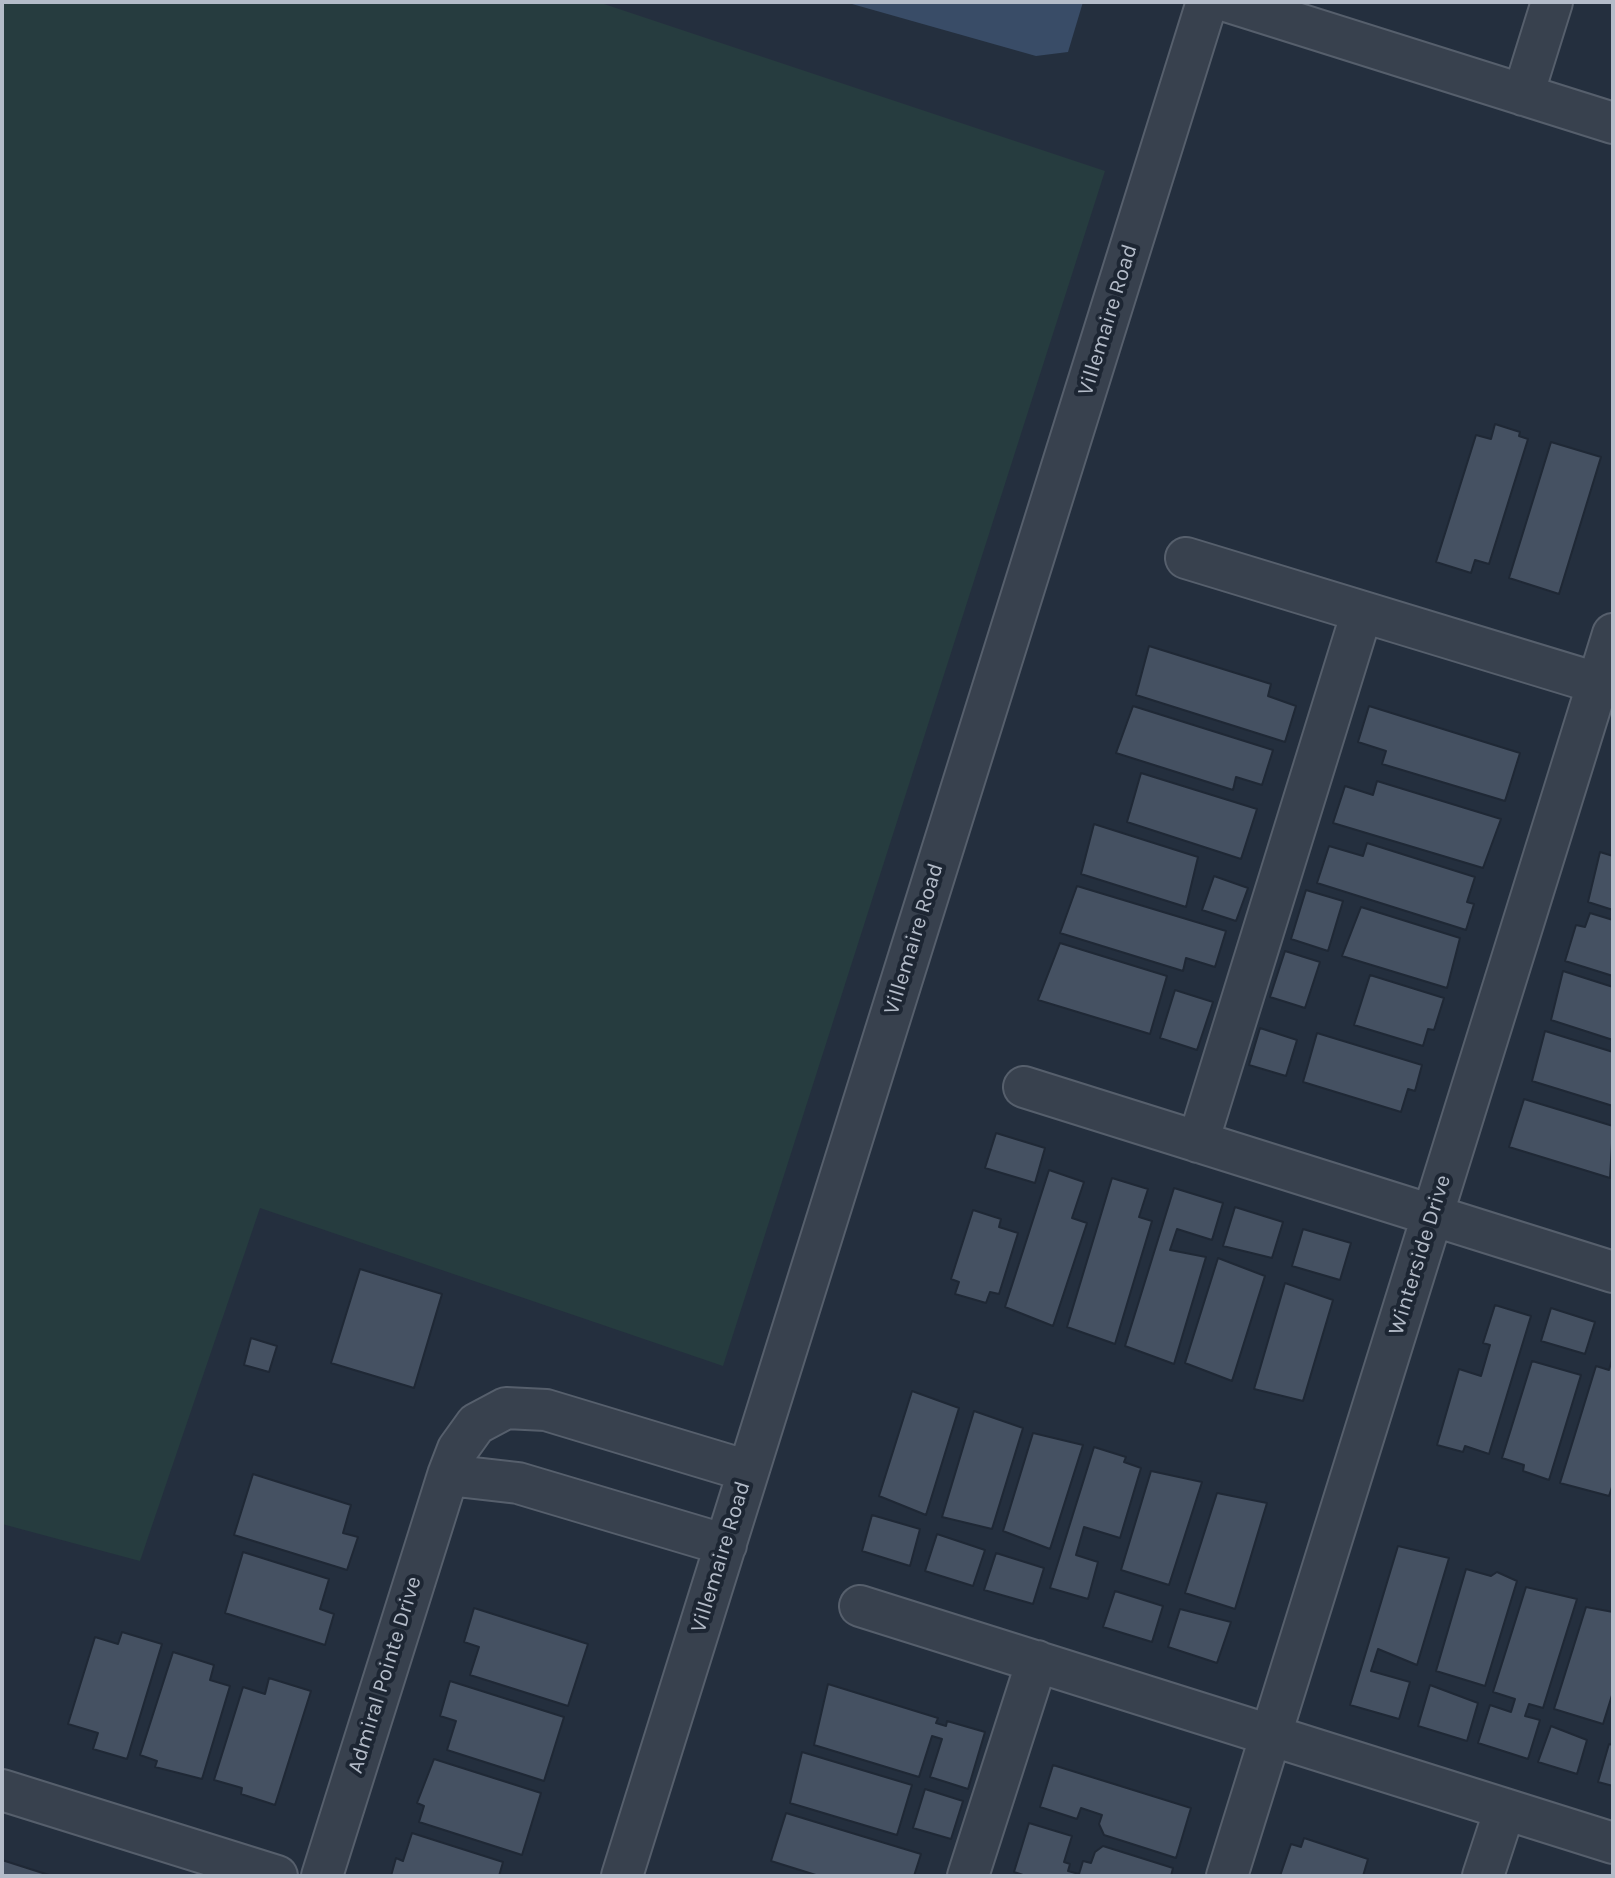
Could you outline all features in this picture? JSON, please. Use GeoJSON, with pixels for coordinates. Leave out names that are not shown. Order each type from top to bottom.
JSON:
{"type":"FeatureCollection","features":[{"type":"Feature","properties":{"kind":"street","name":"Villemaire Road"},"geometry":{"type":"LineString","coordinates":[[622,1876],[1207,2]]}},
{"type":"Feature","properties":{"kind":"street"},"geometry":{"type":"LineString","coordinates":[[1229,2],[1613,123]]}},
{"type":"Feature","properties":{"kind":"street"},"geometry":{"type":"LineString","coordinates":[[1523,95],[1552,2]]}},
{"type":"Feature","properties":{"kind":"street"},"geometry":{"type":"LineString","coordinates":[[1186,558],[1605,686]]}},
{"type":"Feature","properties":{"kind":"street"},"geometry":{"type":"LineString","coordinates":[[1198,1142],[1362,612]]}},
{"type":"Feature","properties":{"kind":"street","name":"Winterside Drive"},"geometry":{"type":"LineString","coordinates":[[1227,1876],[1432,1216],[1605,686],[1613,634]]}},
{"type":"Feature","properties":{"kind":"street"},"geometry":{"type":"LineString","coordinates":[[1024,1087],[1613,1272]]}},
{"type":"Feature","properties":{"kind":"street","name":"Admiral Pointe Drive"},"geometry":{"type":"LineString","coordinates":[[322,1876],[448,1475],[458,1449],[476,1424],[506,1408],[546,1410],[748,1471]]}},
{"type":"Feature","properties":{"kind":"street"},"geometry":{"type":"LineString","coordinates":[[448,1475],[518,1483],[726,1545]]}},
{"type":"Feature","properties":{"kind":"street"},"geometry":{"type":"LineString","coordinates":[[860,1606],[1613,1843]]}},
{"type":"Feature","properties":{"kind":"street"},"geometry":{"type":"LineString","coordinates":[[968,1876],[1037,1661]]}},
{"type":"Feature","properties":{"kind":"street"},"geometry":{"type":"LineString","coordinates":[[2,1790],[277,1876]]}},
{"type":"Feature","properties":{"kind":"street"},"geometry":{"type":"LineString","coordinates":[[1483,1876],[1505,1809]]}},
{"type":"Feature","properties":{"kind":"green space"},"geometry":{"type":"Polygon","coordinates":[[[2,2],[598,2],[1105,171],[723,1366],[260,1208],[140,1561],[2,1524],[2,2]]]}},
{"type":"Feature","properties":{"kind":"water"},"geometry":{"type":"Polygon","coordinates":[[[845,2],[1083,2],[1068,52],[1036,56],[845,2]]]}},
{"type":"Feature","properties":{"kind":"building"},"geometry":{"type":"Polygon","coordinates":[[[1495,424],[1520,432],[1519,436],[1528,439],[1489,564],[1475,560],[1471,573],[1436,562],[1476,435],[1491,439],[1495,424]]]}},
{"type":"Feature","properties":{"kind":"building"},"geometry":{"type":"Polygon","coordinates":[[[1551,442],[1601,457],[1559,594],[1509,578],[1551,442]]]}},
{"type":"Feature","properties":{"kind":"building"},"geometry":{"type":"Polygon","coordinates":[[[1149,646],[1271,684],[1268,696],[1296,706],[1285,742],[1136,695],[1149,646]]]}},
{"type":"Feature","properties":{"kind":"building"},"geometry":{"type":"Polygon","coordinates":[[[1133,706],[1273,750],[1262,785],[1236,777],[1233,790],[1116,753],[1133,706]]]}},
{"type":"Feature","properties":{"kind":"building"},"geometry":{"type":"Polygon","coordinates":[[[1369,706],[1520,753],[1505,801],[1382,764],[1386,751],[1358,742],[1369,706]]]}},
{"type":"Feature","properties":{"kind":"building"},"geometry":{"type":"Polygon","coordinates":[[[1141,773],[1257,809],[1241,859],[1127,822],[1141,773]]]}},
{"type":"Feature","properties":{"kind":"building"},"geometry":{"type":"Polygon","coordinates":[[[1377,781],[1501,819],[1483,868],[1333,823],[1345,786],[1373,795],[1377,781]]]}},
{"type":"Feature","properties":{"kind":"building"},"geometry":{"type":"Polygon","coordinates":[[[1094,824],[1198,857],[1186,907],[1081,874],[1094,824]]]}},
{"type":"Feature","properties":{"kind":"building"},"geometry":{"type":"Polygon","coordinates":[[[1367,843],[1475,877],[1467,902],[1474,904],[1466,930],[1317,883],[1329,846],[1363,856],[1367,843]]]}},
{"type":"Feature","properties":{"kind":"building"},"geometry":{"type":"Polygon","coordinates":[[[1600,852],[1613,856],[1613,910],[1588,902],[1600,852]]]}},
{"type":"Feature","properties":{"kind":"building"},"geometry":{"type":"Polygon","coordinates":[[[1214,876],[1248,888],[1236,921],[1202,910],[1214,876]]]}},
{"type":"Feature","properties":{"kind":"building"},"geometry":{"type":"Polygon","coordinates":[[[1077,886],[1226,931],[1215,967],[1186,958],[1183,971],[1060,933],[1077,886]]]}},
{"type":"Feature","properties":{"kind":"building"},"geometry":{"type":"Polygon","coordinates":[[[1306,890],[1343,901],[1328,951],[1291,939],[1306,890]]]}},
{"type":"Feature","properties":{"kind":"building"},"geometry":{"type":"Polygon","coordinates":[[[1361,907],[1460,938],[1447,988],[1342,956],[1361,907]]]}},
{"type":"Feature","properties":{"kind":"building"},"geometry":{"type":"Polygon","coordinates":[[[1590,913],[1613,920],[1613,976],[1565,961],[1576,925],[1585,927],[1590,913]]]}},
{"type":"Feature","properties":{"kind":"building"},"geometry":{"type":"Polygon","coordinates":[[[1060,943],[1167,976],[1150,1034],[1038,1000],[1060,943]]]}},
{"type":"Feature","properties":{"kind":"building"},"geometry":{"type":"Polygon","coordinates":[[[1285,951],[1320,962],[1305,1008],[1270,997],[1285,951]]]}},
{"type":"Feature","properties":{"kind":"building"},"geometry":{"type":"Polygon","coordinates":[[[1563,971],[1613,987],[1613,1040],[1551,1020],[1563,971]]]}},
{"type":"Feature","properties":{"kind":"building"},"geometry":{"type":"Polygon","coordinates":[[[1370,975],[1444,998],[1434,1030],[1428,1029],[1423,1046],[1354,1025],[1370,975]]]}},
{"type":"Feature","properties":{"kind":"building"},"geometry":{"type":"Polygon","coordinates":[[[1175,990],[1213,1002],[1197,1050],[1160,1038],[1175,990]]]}},
{"type":"Feature","properties":{"kind":"building"},"geometry":{"type":"Polygon","coordinates":[[[1260,1028],[1297,1040],[1286,1076],[1249,1065],[1260,1028]]]}},
{"type":"Feature","properties":{"kind":"building"},"geometry":{"type":"Polygon","coordinates":[[[1545,1031],[1613,1052],[1613,1106],[1532,1081],[1545,1031]]]}},
{"type":"Feature","properties":{"kind":"building"},"geometry":{"type":"Polygon","coordinates":[[[1317,1033],[1422,1065],[1415,1091],[1408,1089],[1401,1112],[1303,1082],[1317,1033]]]}},
{"type":"Feature","properties":{"kind":"building"},"geometry":{"type":"Polygon","coordinates":[[[1524,1099],[1613,1126],[1610,1178],[1509,1147],[1524,1099]]]}},
{"type":"Feature","properties":{"kind":"building"},"geometry":{"type":"Polygon","coordinates":[[[996,1133],[1045,1148],[1035,1183],[985,1168],[996,1133]]]}},
{"type":"Feature","properties":{"kind":"building"},"geometry":{"type":"Polygon","coordinates":[[[1049,1170],[1084,1182],[1072,1218],[1087,1223],[1053,1326],[1005,1307],[1049,1170]]]}},
{"type":"Feature","properties":{"kind":"building"},"geometry":{"type":"Polygon","coordinates":[[[1112,1178],[1148,1189],[1139,1217],[1152,1221],[1115,1344],[1067,1327],[1112,1178]]]}},
{"type":"Feature","properties":{"kind":"building"},"geometry":{"type":"Polygon","coordinates":[[[1174,1188],[1223,1203],[1212,1240],[1177,1229],[1170,1250],[1206,1257],[1174,1364],[1125,1346],[1174,1188]]]}},
{"type":"Feature","properties":{"kind":"building"},"geometry":{"type":"Polygon","coordinates":[[[1235,1207],[1283,1222],[1272,1258],[1223,1246],[1235,1207]]]}},
{"type":"Feature","properties":{"kind":"building"},"geometry":{"type":"Polygon","coordinates":[[[973,1210],[1001,1219],[999,1227],[1018,1233],[999,1294],[990,1292],[986,1303],[955,1294],[959,1282],[951,1279],[973,1210]]]}},
{"type":"Feature","properties":{"kind":"building"},"geometry":{"type":"Polygon","coordinates":[[[1303,1229],[1351,1243],[1340,1280],[1292,1266],[1303,1229]]]}},
{"type":"Feature","properties":{"kind":"building"},"geometry":{"type":"Polygon","coordinates":[[[1218,1258],[1265,1276],[1232,1381],[1185,1363],[1218,1258]]]}},
{"type":"Feature","properties":{"kind":"building"},"geometry":{"type":"Polygon","coordinates":[[[360,1269],[442,1294],[414,1388],[331,1363],[360,1269]]]}},
{"type":"Feature","properties":{"kind":"building"},"geometry":{"type":"Polygon","coordinates":[[[1285,1283],[1333,1300],[1303,1401],[1254,1389],[1285,1283]]]}},
{"type":"Feature","properties":{"kind":"building"},"geometry":{"type":"Polygon","coordinates":[[[1495,1305],[1531,1316],[1489,1454],[1465,1446],[1463,1452],[1437,1445],[1459,1369],[1481,1376],[1490,1345],[1483,1343],[1495,1305]]]}},
{"type":"Feature","properties":{"kind":"building"},"geometry":{"type":"Polygon","coordinates":[[[1551,1308],[1595,1322],[1585,1354],[1541,1341],[1551,1308]]]}},
{"type":"Feature","properties":{"kind":"building"},"geometry":{"type":"Polygon","coordinates":[[[251,1338],[277,1346],[269,1372],[244,1365],[251,1338]]]}},
{"type":"Feature","properties":{"kind":"building"},"geometry":{"type":"Polygon","coordinates":[[[1613,1356],[1613,1484],[1609,1496],[1560,1483],[1596,1366],[1609,1370],[1613,1356]]]}},
{"type":"Feature","properties":{"kind":"building"},"geometry":{"type":"Polygon","coordinates":[[[1532,1361],[1581,1375],[1549,1480],[1523,1471],[1524,1465],[1502,1458],[1532,1361]]]}},
{"type":"Feature","properties":{"kind":"building"},"geometry":{"type":"Polygon","coordinates":[[[912,1391],[959,1408],[926,1515],[879,1496],[912,1391]]]}},
{"type":"Feature","properties":{"kind":"building"},"geometry":{"type":"Polygon","coordinates":[[[974,1411],[1023,1428],[992,1529],[942,1517],[974,1411]]]}},
{"type":"Feature","properties":{"kind":"building"},"geometry":{"type":"Polygon","coordinates":[[[1033,1433],[1083,1445],[1050,1549],[1003,1531],[1033,1433]]]}},
{"type":"Feature","properties":{"kind":"building"},"geometry":{"type":"Polygon","coordinates":[[[1094,1447],[1126,1457],[1124,1462],[1141,1468],[1120,1538],[1084,1527],[1076,1555],[1098,1562],[1088,1599],[1050,1588],[1094,1447]]]}},
{"type":"Feature","properties":{"kind":"building"},"geometry":{"type":"Polygon","coordinates":[[[1151,1471],[1202,1482],[1169,1585],[1121,1570],[1151,1471]]]}},
{"type":"Feature","properties":{"kind":"building"},"geometry":{"type":"Polygon","coordinates":[[[253,1474],[351,1505],[343,1533],[358,1537],[347,1570],[234,1535],[253,1474]]]}},
{"type":"Feature","properties":{"kind":"building"},"geometry":{"type":"Polygon","coordinates":[[[1217,1493],[1267,1503],[1235,1609],[1185,1593],[1217,1493]]]}},
{"type":"Feature","properties":{"kind":"building"},"geometry":{"type":"Polygon","coordinates":[[[872,1515],[920,1529],[910,1566],[862,1551],[872,1515]]]}},
{"type":"Feature","properties":{"kind":"building"},"geometry":{"type":"Polygon","coordinates":[[[937,1534],[985,1550],[973,1586],[925,1571],[937,1534]]]}},
{"type":"Feature","properties":{"kind":"building"},"geometry":{"type":"Polygon","coordinates":[[[1398,1546],[1449,1558],[1417,1665],[1378,1649],[1371,1671],[1410,1682],[1399,1719],[1350,1705],[1398,1546]]]}},
{"type":"Feature","properties":{"kind":"building"},"geometry":{"type":"Polygon","coordinates":[[[243,1552],[329,1579],[320,1609],[334,1614],[325,1645],[225,1613],[243,1552]]]}},
{"type":"Feature","properties":{"kind":"building"},"geometry":{"type":"Polygon","coordinates":[[[996,1553],[1044,1568],[1033,1604],[984,1590],[996,1553]]]}},
{"type":"Feature","properties":{"kind":"building"},"geometry":{"type":"Polygon","coordinates":[[[1466,1569],[1491,1576],[1497,1572],[1517,1581],[1485,1686],[1436,1671],[1466,1569]]]}},
{"type":"Feature","properties":{"kind":"building"},"geometry":{"type":"Polygon","coordinates":[[[1526,1587],[1577,1599],[1543,1708],[1529,1704],[1525,1716],[1540,1720],[1528,1759],[1478,1743],[1490,1705],[1511,1712],[1515,1699],[1493,1692],[1526,1587]]]}},
{"type":"Feature","properties":{"kind":"building"},"geometry":{"type":"Polygon","coordinates":[[[1115,1591],[1163,1606],[1152,1642],[1103,1627],[1115,1591]]]}},
{"type":"Feature","properties":{"kind":"building"},"geometry":{"type":"Polygon","coordinates":[[[1586,1607],[1613,1612],[1613,1692],[1603,1724],[1554,1709],[1586,1607]]]}},
{"type":"Feature","properties":{"kind":"building"},"geometry":{"type":"Polygon","coordinates":[[[474,1608],[588,1644],[568,1706],[470,1675],[479,1647],[464,1642],[474,1608]]]}},
{"type":"Feature","properties":{"kind":"building"},"geometry":{"type":"Polygon","coordinates":[[[1180,1609],[1231,1622],[1217,1663],[1168,1647],[1180,1609]]]}},
{"type":"Feature","properties":{"kind":"building"},"geometry":{"type":"Polygon","coordinates":[[[122,1632],[162,1644],[127,1759],[93,1749],[98,1733],[68,1724],[95,1637],[118,1644],[122,1632]]]}},
{"type":"Feature","properties":{"kind":"building"},"geometry":{"type":"Polygon","coordinates":[[[173,1652],[214,1665],[210,1680],[230,1686],[202,1779],[155,1767],[157,1761],[140,1755],[173,1652]]]}},
{"type":"Feature","properties":{"kind":"building"},"geometry":{"type":"Polygon","coordinates":[[[269,1678],[311,1691],[275,1805],[241,1794],[242,1788],[214,1780],[243,1687],[265,1694],[269,1678]]]}},
{"type":"Feature","properties":{"kind":"building"},"geometry":{"type":"Polygon","coordinates":[[[450,1681],[564,1717],[544,1781],[447,1750],[456,1721],[440,1716],[450,1681]]]}},
{"type":"Feature","properties":{"kind":"building"},"geometry":{"type":"Polygon","coordinates":[[[828,1684],[938,1718],[936,1723],[946,1726],[947,1721],[985,1732],[968,1789],[930,1777],[942,1739],[932,1736],[919,1777],[814,1745],[828,1684]]]}},
{"type":"Feature","properties":{"kind":"building"},"geometry":{"type":"Polygon","coordinates":[[[1430,1685],[1478,1703],[1467,1741],[1418,1726],[1430,1685]]]}},
{"type":"Feature","properties":{"kind":"building"},"geometry":{"type":"Polygon","coordinates":[[[1551,1726],[1587,1740],[1577,1774],[1538,1762],[1551,1726]]]}},
{"type":"Feature","properties":{"kind":"building"},"geometry":{"type":"Polygon","coordinates":[[[1609,1744],[1613,1745],[1613,1786],[1598,1782],[1609,1744]]]}},
{"type":"Feature","properties":{"kind":"building"},"geometry":{"type":"Polygon","coordinates":[[[802,1752],[912,1785],[897,1835],[790,1803],[802,1752]]]}},
{"type":"Feature","properties":{"kind":"building"},"geometry":{"type":"Polygon","coordinates":[[[434,1759],[541,1793],[522,1855],[419,1822],[424,1806],[417,1803],[434,1759]]]}},
{"type":"Feature","properties":{"kind":"building"},"geometry":{"type":"Polygon","coordinates":[[[1053,1765],[1191,1808],[1176,1858],[1104,1835],[1099,1824],[1102,1815],[1081,1808],[1077,1819],[1040,1807],[1053,1765]]]}},
{"type":"Feature","properties":{"kind":"building"},"geometry":{"type":"Polygon","coordinates":[[[925,1789],[963,1801],[951,1839],[913,1828],[925,1789]]]}},
{"type":"Feature","properties":{"kind":"building"},"geometry":{"type":"Polygon","coordinates":[[[786,1813],[921,1854],[914,1876],[819,1876],[771,1861],[786,1813]]]}},
{"type":"Feature","properties":{"kind":"building"},"geometry":{"type":"Polygon","coordinates":[[[1029,1823],[1072,1836],[1064,1862],[1070,1864],[1068,1871],[1079,1874],[1083,1861],[1091,1863],[1095,1852],[1103,1846],[1173,1868],[1171,1876],[1026,1876],[1014,1872],[1029,1823]]]}},
{"type":"Feature","properties":{"kind":"building"},"geometry":{"type":"Polygon","coordinates":[[[412,1833],[503,1862],[499,1876],[391,1876],[396,1858],[403,1861],[412,1833]]]}},
{"type":"Feature","properties":{"kind":"building"},"geometry":{"type":"Polygon","coordinates":[[[1304,1838],[1368,1859],[1363,1876],[1280,1876],[1291,1844],[1301,1847],[1304,1838]]]}},
{"type":"Feature","properties":{"kind":"building"},"geometry":{"type":"Polygon","coordinates":[[[2,1860],[52,1876],[2,1876],[2,1860]]]}}]}
